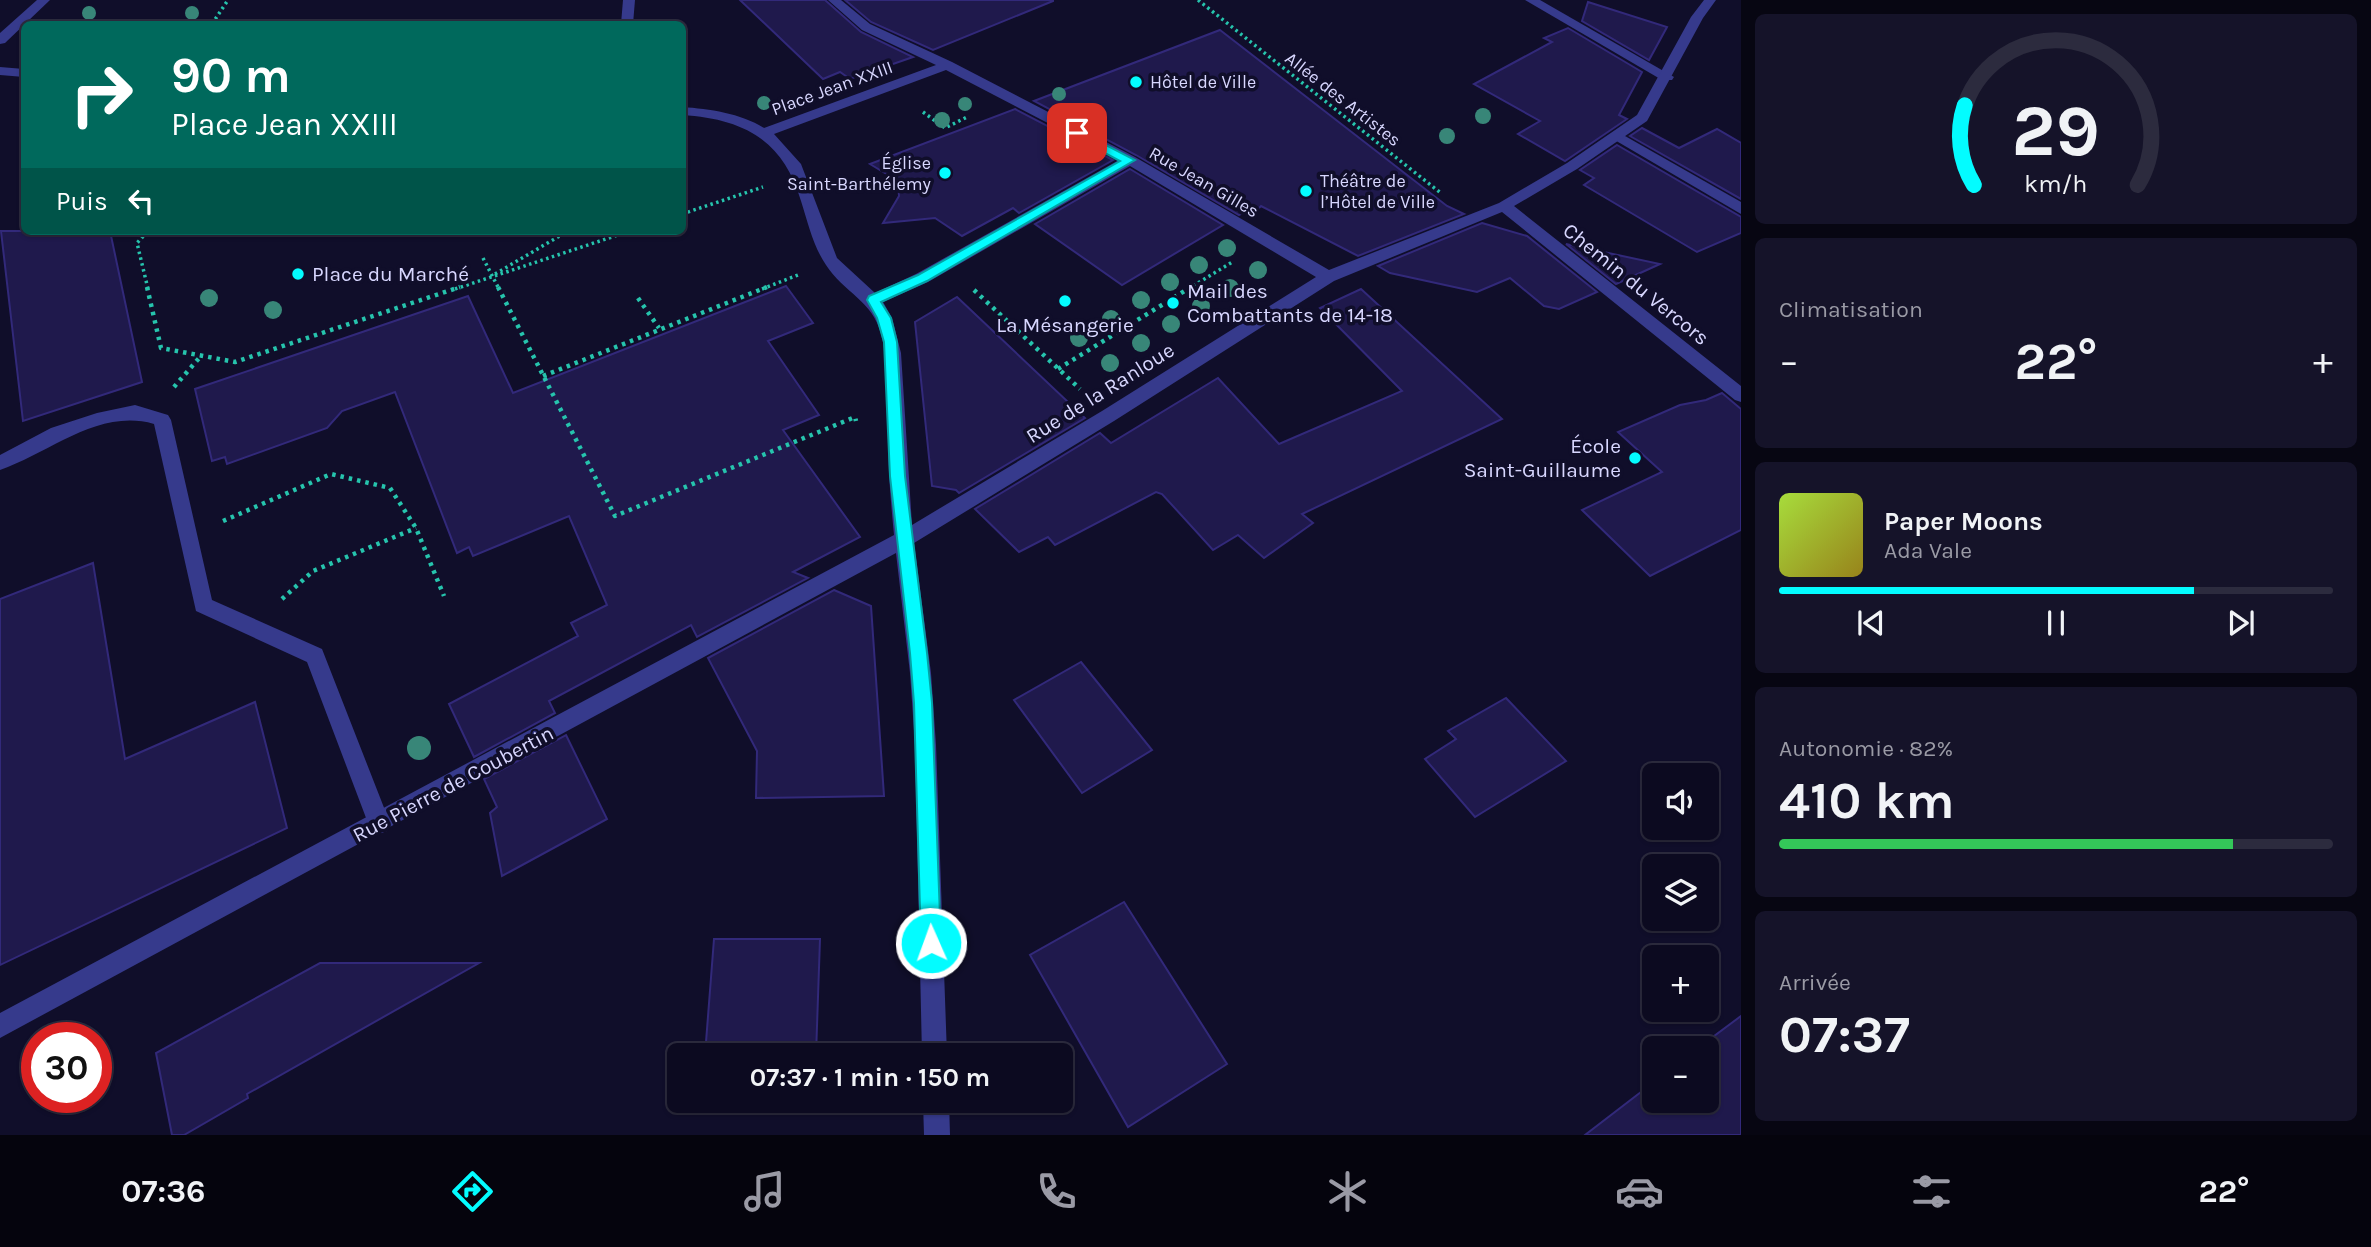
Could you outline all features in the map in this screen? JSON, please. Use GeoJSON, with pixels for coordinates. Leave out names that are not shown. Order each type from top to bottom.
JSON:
{"type":"FeatureCollection","features":[{"type":"Feature","properties":{"kind":"street"},"geometry":{"type":"LineString","coordinates":[[0,40],[44,0]]}},
{"type":"Feature","properties":{"kind":"street"},"geometry":{"type":"LineString","coordinates":[[627,21],[629,0]]}},
{"type":"Feature","properties":{"kind":"street","name":"Rue Jean Gilles"},"geometry":{"type":"LineString","coordinates":[[834,0],[866,27],[947,65],[1129,160],[1328,276]]}},
{"type":"Feature","properties":{"kind":"street"},"geometry":{"type":"LineString","coordinates":[[1531,0],[1670,71]]}},
{"type":"Feature","properties":{"kind":"street"},"geometry":{"type":"LineString","coordinates":[[1558,0],[1670,71]]}},
{"type":"Feature","properties":{"kind":"street","name":"Rue de la Ranloue"},"geometry":{"type":"LineString","coordinates":[[905,539],[1108,416],[1328,276],[1504,206],[1618,136],[1642,118],[1697,18],[1710,0]]}},
{"type":"Feature","properties":{"kind":"street","name":"Place Jean XXIII"},"geometry":{"type":"LineString","coordinates":[[763,133],[947,65]]}},
{"type":"Feature","properties":{"kind":"street"},"geometry":{"type":"LineString","coordinates":[[0,71],[21,73]]}},
{"type":"Feature","properties":{"kind":"street"},"geometry":{"type":"LineString","coordinates":[[686,111],[731,117],[763,133]]}},
{"type":"Feature","properties":{"kind":"street","name":"Place Jean XXIII"},"geometry":{"type":"LineString","coordinates":[[763,133],[779,146],[796,167],[832,264],[874,300]]}},
{"type":"Feature","properties":{"kind":"street"},"geometry":{"type":"LineString","coordinates":[[1618,136],[1698,189],[1741,209]]}},
{"type":"Feature","properties":{"kind":"street"},"geometry":{"type":"LineString","coordinates":[[935,1043],[923,703],[898,476],[890,342],[884,318],[874,300],[947,264],[1129,160]]}},
{"type":"Feature","properties":{"kind":"street","name":"Chemin du Vercors"},"geometry":{"type":"LineString","coordinates":[[1504,206],[1741,396]]}},
{"type":"Feature","properties":{"kind":"street"},"geometry":{"type":"LineString","coordinates":[[0,463],[24,453],[57,433],[97,420],[135,412],[162,420],[203,606],[315,656],[379,823]]}},
{"type":"Feature","properties":{"kind":"street","name":"Rue Pierre de Coubertin"},"geometry":{"type":"LineString","coordinates":[[0,1026],[905,539]]}},
{"type":"Feature","properties":{"kind":"street"},"geometry":{"type":"LineString","coordinates":[[936,1113],[937,1135]]}},
{"type":"Feature","properties":{"kind":"path"},"geometry":{"type":"LineString","coordinates":[[214,21],[228,0]]}},
{"type":"Feature","properties":{"kind":"path","name":"Allée des Artistes"},"geometry":{"type":"LineString","coordinates":[[1198,0],[1308,90],[1473,218]]}},
{"type":"Feature","properties":{"kind":"path"},"geometry":{"type":"LineString","coordinates":[[889,88],[945,128],[1006,96]]}},
{"type":"Feature","properties":{"kind":"path"},"geometry":{"type":"LineString","coordinates":[[686,213],[770,184]]}},
{"type":"Feature","properties":{"kind":"path"},"geometry":{"type":"LineString","coordinates":[[144,235],[137,243],[161,348],[234,362],[618,235]]}},
{"type":"Feature","properties":{"kind":"path"},"geometry":{"type":"LineString","coordinates":[[492,277],[514,259],[563,235]]}},
{"type":"Feature","properties":{"kind":"path"},"geometry":{"type":"LineString","coordinates":[[1058,369],[1266,241]]}},
{"type":"Feature","properties":{"kind":"path"},"geometry":{"type":"LineString","coordinates":[[483,258],[615,516],[855,416],[858,426]]}},
{"type":"Feature","properties":{"kind":"path"},"geometry":{"type":"LineString","coordinates":[[947,264],[1108,416]]}},
{"type":"Feature","properties":{"kind":"path"},"geometry":{"type":"LineString","coordinates":[[543,376],[659,328],[802,274]]}},
{"type":"Feature","properties":{"kind":"path"},"geometry":{"type":"LineString","coordinates":[[638,298],[659,328]]}},
{"type":"Feature","properties":{"kind":"path"},"geometry":{"type":"LineString","coordinates":[[188,537],[331,474],[390,488],[416,528],[444,596]]}},
{"type":"Feature","properties":{"kind":"path"},"geometry":{"type":"LineString","coordinates":[[255,629],[288,592],[313,571],[416,528]]}},
{"type":"Feature","properties":{"kind":"building"},"geometry":{"type":"Polygon","coordinates":[[[740,0],[825,0],[861,32],[913,57],[850,79],[840,72],[823,79],[740,0]]]}},
{"type":"Feature","properties":{"kind":"building"},"geometry":{"type":"Polygon","coordinates":[[[845,0],[1053,1],[933,50],[871,22],[845,0]]]}},
{"type":"Feature","properties":{"kind":"building"},"geometry":{"type":"Polygon","coordinates":[[[1588,2],[1667,27],[1649,60],[1582,21],[1588,2]]]}},
{"type":"Feature","properties":{"kind":"building"},"geometry":{"type":"Polygon","coordinates":[[[1568,28],[1642,72],[1619,115],[1627,119],[1565,161],[1518,134],[1540,121],[1474,84],[1552,42],[1544,38],[1568,28]]]}},
{"type":"Feature","properties":{"kind":"building"},"geometry":{"type":"Polygon","coordinates":[[[1220,30],[1447,206],[1464,214],[1358,256],[1261,206],[1253,214],[1246,211],[1239,215],[1136,155],[1034,101],[1220,30]]]}},
{"type":"Feature","properties":{"kind":"building","name":"Église Saint-Barthélemy"},"geometry":{"type":"Polygon","coordinates":[[[1015,109],[1113,160],[1019,213],[1013,208],[962,236],[935,218],[883,223],[899,196],[898,181],[870,164],[1015,109]]]}},
{"type":"Feature","properties":{"kind":"building"},"geometry":{"type":"Polygon","coordinates":[[[1642,128],[1679,148],[1717,129],[1741,143],[1741,199],[1630,136],[1642,128]]]}},
{"type":"Feature","properties":{"kind":"building"},"geometry":{"type":"Polygon","coordinates":[[[1617,145],[1741,217],[1741,233],[1697,252],[1584,185],[1594,178],[1580,170],[1617,145]]]}},
{"type":"Feature","properties":{"kind":"building"},"geometry":{"type":"Polygon","coordinates":[[[1130,169],[1223,225],[1122,285],[1035,224],[1130,169]]]}},
{"type":"Feature","properties":{"kind":"building"},"geometry":{"type":"Polygon","coordinates":[[[1482,223],[1527,236],[1597,292],[1559,309],[1544,306],[1510,278],[1477,292],[1390,273],[1378,266],[1482,223]]]}},
{"type":"Feature","properties":{"kind":"building"},"geometry":{"type":"Polygon","coordinates":[[[1,231],[21,231],[21,235],[111,235],[142,382],[23,421],[1,231]]]}},
{"type":"Feature","properties":{"kind":"building"},"geometry":{"type":"Polygon","coordinates":[[[1566,244],[1660,264],[1616,284],[1566,244]]]}},
{"type":"Feature","properties":{"kind":"building"},"geometry":{"type":"Polygon","coordinates":[[[786,286],[813,323],[768,341],[819,415],[783,430],[860,537],[793,572],[808,578],[697,637],[691,625],[549,701],[555,713],[474,757],[449,704],[578,636],[571,623],[607,605],[569,516],[473,556],[469,547],[457,553],[395,392],[342,411],[327,428],[227,464],[225,457],[212,461],[195,389],[468,296],[513,393],[786,286]]]}},
{"type":"Feature","properties":{"kind":"building"},"geometry":{"type":"Polygon","coordinates":[[[1361,289],[1502,419],[1302,514],[1313,523],[1264,558],[1238,535],[1213,550],[1162,494],[1156,492],[1055,545],[1048,537],[1019,552],[975,509],[1100,433],[1111,443],[1218,378],[1279,444],[1402,391],[1320,308],[1361,289]]]}},
{"type":"Feature","properties":{"kind":"building"},"geometry":{"type":"Polygon","coordinates":[[[957,297],[1085,418],[959,493],[956,490],[932,486],[915,322],[957,297]]]}},
{"type":"Feature","properties":{"kind":"building"},"geometry":{"type":"Polygon","coordinates":[[[1722,393],[1741,409],[1741,530],[1650,576],[1582,510],[1662,472],[1618,432],[1680,405],[1706,400],[1722,393]]]}},
{"type":"Feature","properties":{"kind":"building"},"geometry":{"type":"Polygon","coordinates":[[[93,563],[125,759],[255,702],[287,828],[0,965],[0,599],[93,563]]]}},
{"type":"Feature","properties":{"kind":"building"},"geometry":{"type":"Polygon","coordinates":[[[834,590],[871,606],[884,796],[756,798],[757,751],[708,658],[834,590]]]}},
{"type":"Feature","properties":{"kind":"building"},"geometry":{"type":"Polygon","coordinates":[[[1081,662],[1152,750],[1082,793],[1014,700],[1081,662]]]}},
{"type":"Feature","properties":{"kind":"building"},"geometry":{"type":"Polygon","coordinates":[[[1506,698],[1566,761],[1475,817],[1425,759],[1456,739],[1448,731],[1506,698]]]}},
{"type":"Feature","properties":{"kind":"building"},"geometry":{"type":"Polygon","coordinates":[[[566,735],[607,819],[502,876],[490,813],[497,807],[484,779],[566,735]]]}},
{"type":"Feature","properties":{"kind":"building"},"geometry":{"type":"Polygon","coordinates":[[[1124,902],[1227,1064],[1128,1127],[1030,955],[1124,902]]]}},
{"type":"Feature","properties":{"kind":"building"},"geometry":{"type":"Polygon","coordinates":[[[714,939],[820,939],[816,1043],[706,1043],[714,939]]]}},
{"type":"Feature","properties":{"kind":"building"},"geometry":{"type":"Polygon","coordinates":[[[320,963],[479,963],[247,1094],[248,1098],[184,1135],[172,1135],[156,1053],[320,963]]]}},
{"type":"Feature","properties":{"kind":"building"},"geometry":{"type":"Polygon","coordinates":[[[1741,1016],[1741,1135],[1585,1135],[1642,1091],[1642,1113],[1719,1113],[1719,1036],[1714,1036],[1741,1016]]]}},
{"type":"Feature","properties":{"kind":"place","name":"Hôtel de Ville"},"geometry":{"type":"Point","coordinates":[1136,82]}},
{"type":"Feature","properties":{"kind":"place","name":"Église Saint-Barthélemy"},"geometry":{"type":"Point","coordinates":[945,173]}},
{"type":"Feature","properties":{"kind":"place","name":"Théâtre de l’Hôtel de Ville"},"geometry":{"type":"Point","coordinates":[1306,191]}},
{"type":"Feature","properties":{"kind":"place","name":"Place du Marché"},"geometry":{"type":"Point","coordinates":[298,274]}},
{"type":"Feature","properties":{"kind":"place","name":"La Mésangerie"},"geometry":{"type":"Point","coordinates":[1065,301]}},
{"type":"Feature","properties":{"kind":"place","name":"Mail des Combattants de 14-18"},"geometry":{"type":"Point","coordinates":[1173,303]}},
{"type":"Feature","properties":{"kind":"place","name":"École Saint-Guillaume"},"geometry":{"type":"Point","coordinates":[1635,458]}},
{"type":"Feature","properties":{"kind":"route"},"geometry":{"type":"LineString","coordinates":[[931,943],[919,653],[898,476],[890,342],[884,318],[874,300],[922,278],[1129,160],[1077,133]]}}]}
